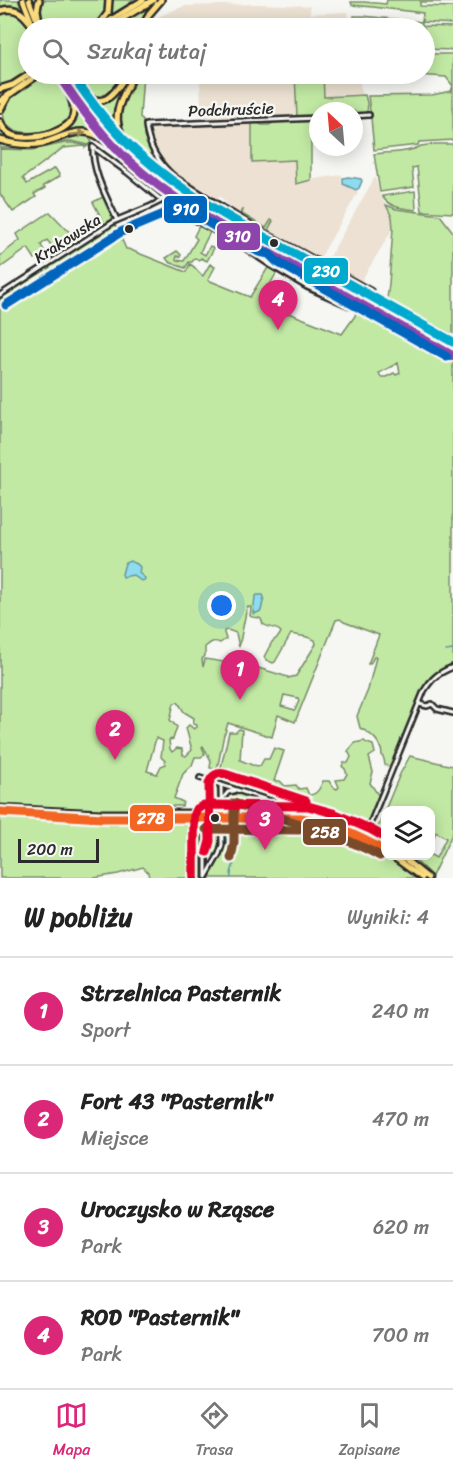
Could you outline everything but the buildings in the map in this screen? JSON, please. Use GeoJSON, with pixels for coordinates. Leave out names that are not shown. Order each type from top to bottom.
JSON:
{"type":"FeatureCollection","features":[{"type":"Feature","properties":{"kind":"highway"},"geometry":{"type":"LineString","coordinates":[[37,18],[39,0]]}},
{"type":"Feature","properties":{"kind":"highway"},"geometry":{"type":"LineString","coordinates":[[105,18],[110,8],[109,0]]}},
{"type":"Feature","properties":{"kind":"highway"},"geometry":{"type":"LineString","coordinates":[[113,18],[143,0]]}},
{"type":"Feature","properties":{"kind":"highway"},"geometry":{"type":"LineString","coordinates":[[123,18],[153,0]]}},
{"type":"Feature","properties":{"kind":"highway"},"geometry":{"type":"LineString","coordinates":[[147,18],[161,0]]}},
{"type":"Feature","properties":{"kind":"highway"},"geometry":{"type":"LineString","coordinates":[[0,11],[10,9],[19,11],[27,18]]}},
{"type":"Feature","properties":{"kind":"highway"},"geometry":{"type":"LineString","coordinates":[[0,89],[18,81]]}},
{"type":"Feature","properties":{"kind":"highway"},"geometry":{"type":"LineString","coordinates":[[0,95],[18,82]]}},
{"type":"Feature","properties":{"kind":"highway"},"geometry":{"type":"LineString","coordinates":[[0,101],[23,84]]}},
{"type":"Feature","properties":{"kind":"highway"},"geometry":{"type":"LineString","coordinates":[[70,87],[87,98],[102,100],[113,94],[120,84]]}},
{"type":"Feature","properties":{"kind":"highway"},"geometry":{"type":"LineString","coordinates":[[129,84],[120,101],[117,121],[124,141],[141,162]]}},
{"type":"Feature","properties":{"kind":"highway"},"geometry":{"type":"LineString","coordinates":[[0,110],[5,100],[20,86]]}},
{"type":"Feature","properties":{"kind":"highway"},"geometry":{"type":"LineString","coordinates":[[0,122],[8,133],[20,137],[42,136],[61,129],[68,124],[73,115],[70,87]]}},
{"type":"Feature","properties":{"kind":"highway"},"geometry":{"type":"LineString","coordinates":[[0,140],[33,144],[82,132],[98,136],[115,148]]}},
{"type":"Feature","properties":{"kind":"main road"},"geometry":{"type":"LineString","coordinates":[[23,0],[32,18]]}},
{"type":"Feature","properties":{"kind":"main road"},"geometry":{"type":"LineString","coordinates":[[29,0],[34,18]]}},
{"type":"Feature","properties":{"kind":"main road"},"geometry":{"type":"LineString","coordinates":[[67,84],[141,162],[179,192],[453,347]]}},
{"type":"Feature","properties":{"kind":"main road"},"geometry":{"type":"LineString","coordinates":[[69,84],[91,121],[115,148],[167,193],[203,216],[453,356]]}},
{"type":"Feature","properties":{"kind":"main road"},"geometry":{"type":"LineString","coordinates":[[430,343],[434,336]]}},
{"type":"Feature","properties":{"kind":"main road"},"geometry":{"type":"LineString","coordinates":[[0,810],[206,815],[308,814],[328,819],[366,835],[381,848]]}},
{"type":"Feature","properties":{"kind":"main road"},"geometry":{"type":"LineString","coordinates":[[231,815],[253,813],[306,818],[381,843]]}},
{"type":"Feature","properties":{"kind":"main road"},"geometry":{"type":"LineString","coordinates":[[399,860],[422,878]]}},
{"type":"Feature","properties":{"kind":"main road"},"geometry":{"type":"LineString","coordinates":[[406,860],[428,878]]}},
{"type":"Feature","properties":{"kind":"street"},"geometry":{"type":"LineString","coordinates":[[363,115],[369,115]]}},
{"type":"Feature","properties":{"kind":"street","name":"Podchruście"},"geometry":{"type":"LineString","coordinates":[[303,253],[254,227],[171,174],[154,154],[146,124],[309,118]]}},
{"type":"Feature","properties":{"kind":"street"},"geometry":{"type":"LineString","coordinates":[[117,220],[93,159],[93,147],[162,200],[307,287],[352,307],[361,295]]}},
{"type":"Feature","properties":{"kind":"street"},"geometry":{"type":"LineString","coordinates":[[162,200],[167,193],[173,190],[179,192]]}},
{"type":"Feature","properties":{"kind":"street"},"geometry":{"type":"LineString","coordinates":[[162,200],[170,198],[177,200]]}},
{"type":"Feature","properties":{"kind":"street","name":"Krakowska"},"geometry":{"type":"LineString","coordinates":[[0,295],[117,220],[162,200]]}},
{"type":"Feature","properties":{"kind":"street"},"geometry":{"type":"LineString","coordinates":[[295,268],[303,253],[371,291]]}},
{"type":"Feature","properties":{"kind":"street"},"geometry":{"type":"LineString","coordinates":[[366,835],[430,681],[441,672],[453,668]]}},
{"type":"Feature","properties":{"kind":"street"},"geometry":{"type":"LineString","coordinates":[[419,704],[427,706],[432,704],[437,709],[453,713]]}},
{"type":"Feature","properties":{"kind":"street"},"geometry":{"type":"LineString","coordinates":[[200,778],[308,814]]}},
{"type":"Feature","properties":{"kind":"street"},"geometry":{"type":"LineString","coordinates":[[206,878],[208,781]]}},
{"type":"Feature","properties":{"kind":"street"},"geometry":{"type":"LineString","coordinates":[[206,878],[219,855],[222,842],[220,785]]}},
{"type":"Feature","properties":{"kind":"street"},"geometry":{"type":"LineString","coordinates":[[222,800],[228,792],[236,790]]}},
{"type":"Feature","properties":{"kind":"street"},"geometry":{"type":"LineString","coordinates":[[253,813],[262,806],[258,797]]}},
{"type":"Feature","properties":{"kind":"street"},"geometry":{"type":"LineString","coordinates":[[206,859],[219,855]]}},
{"type":"Feature","properties":{"kind":"street"},"geometry":{"type":"LineString","coordinates":[[206,859],[216,860]]}},
{"type":"Feature","properties":{"kind":"shaded area"},"geometry":{"type":"Polygon","coordinates":[[[258,4],[310,6],[310,14],[348,12],[349,18],[159,18],[184,6],[258,4]]]}},
{"type":"Feature","properties":{"kind":"shaded area"},"geometry":{"type":"Polygon","coordinates":[[[200,84],[295,84],[297,116],[201,118],[200,84]]]}},
{"type":"Feature","properties":{"kind":"shaded area"},"geometry":{"type":"Polygon","coordinates":[[[323,84],[360,84],[362,95],[324,97],[323,84]]]}},
{"type":"Feature","properties":{"kind":"shaded area"},"geometry":{"type":"Polygon","coordinates":[[[252,122],[253,161],[295,160],[296,184],[342,175],[341,184],[358,192],[319,260],[229,206],[220,196],[215,201],[189,184],[187,178],[181,179],[171,172],[154,148],[149,131],[154,126],[252,122]]]}},
{"type":"Feature","properties":{"kind":"shaded area"},"geometry":{"type":"Polygon","coordinates":[[[375,177],[380,195],[392,217],[393,228],[360,283],[326,263],[375,177]]]}},
{"type":"Feature","properties":{"kind":"green space"},"geometry":{"type":"Polygon","coordinates":[[[0,0],[18,0],[20,6],[18,9],[0,9],[0,0]]]}},
{"type":"Feature","properties":{"kind":"green space"},"geometry":{"type":"Polygon","coordinates":[[[41,0],[107,0],[108,10],[102,18],[41,18],[41,0]]]}},
{"type":"Feature","properties":{"kind":"green space"},"geometry":{"type":"Polygon","coordinates":[[[111,0],[136,0],[108,18],[111,0]]]}},
{"type":"Feature","properties":{"kind":"green space"},"geometry":{"type":"Polygon","coordinates":[[[387,0],[453,0],[453,2],[420,2],[420,6],[453,7],[453,24],[435,23],[435,18],[422,18],[423,13],[352,5],[351,2],[386,4],[387,0]]]}},
{"type":"Feature","properties":{"kind":"green space"},"geometry":{"type":"Polygon","coordinates":[[[153,4],[144,18],[128,18],[153,4]]]}},
{"type":"Feature","properties":{"kind":"green space"},"geometry":{"type":"Polygon","coordinates":[[[12,10],[23,18],[18,18],[18,78],[0,88],[0,12],[12,10]]]}},
{"type":"Feature","properties":{"kind":"green space"},"geometry":{"type":"Polygon","coordinates":[[[354,16],[383,18],[354,18],[354,16]]]}},
{"type":"Feature","properties":{"kind":"green space"},"geometry":{"type":"Polygon","coordinates":[[[435,26],[453,27],[453,50],[435,49],[435,26]]]}},
{"type":"Feature","properties":{"kind":"green space"},"geometry":{"type":"Polygon","coordinates":[[[435,54],[453,54],[453,86],[446,77],[435,76],[435,54]]]}},
{"type":"Feature","properties":{"kind":"green space"},"geometry":{"type":"Polygon","coordinates":[[[30,84],[59,84],[70,105],[70,115],[65,121],[47,130],[25,132],[15,130],[8,126],[3,114],[8,101],[30,84]]]}},
{"type":"Feature","properties":{"kind":"green space"},"geometry":{"type":"Polygon","coordinates":[[[118,84],[104,97],[98,98],[91,97],[78,85],[118,84]]]}},
{"type":"Feature","properties":{"kind":"green space"},"geometry":{"type":"Polygon","coordinates":[[[120,84],[126,84],[115,111],[118,137],[89,102],[104,101],[120,84]]]}},
{"type":"Feature","properties":{"kind":"green space"},"geometry":{"type":"Polygon","coordinates":[[[133,84],[142,84],[140,117],[143,121],[144,137],[160,167],[170,176],[246,225],[296,251],[293,256],[275,241],[266,240],[178,189],[138,154],[125,136],[121,116],[121,110],[133,84]]]}},
{"type":"Feature","properties":{"kind":"green space"},"geometry":{"type":"Polygon","coordinates":[[[295,84],[323,84],[324,97],[365,95],[367,110],[363,114],[363,102],[309,102],[309,117],[297,117],[295,84]]]}},
{"type":"Feature","properties":{"kind":"green space"},"geometry":{"type":"Polygon","coordinates":[[[453,86],[453,140],[419,142],[418,145],[374,150],[368,96],[432,95],[451,91],[453,86]]]}},
{"type":"Feature","properties":{"kind":"green space"},"geometry":{"type":"Polygon","coordinates":[[[76,115],[80,115],[90,127],[89,131],[34,141],[11,140],[0,137],[0,129],[17,140],[50,137],[70,127],[76,115]]]}},
{"type":"Feature","properties":{"kind":"green space"},"geometry":{"type":"Polygon","coordinates":[[[309,120],[311,180],[296,184],[295,160],[252,162],[252,122],[269,125],[275,122],[309,120]]]}},
{"type":"Feature","properties":{"kind":"green space"},"geometry":{"type":"Polygon","coordinates":[[[88,134],[92,142],[89,145],[71,141],[32,148],[0,148],[0,141],[28,146],[88,134]]]}},
{"type":"Feature","properties":{"kind":"green space"},"geometry":{"type":"Polygon","coordinates":[[[65,143],[88,146],[63,148],[23,178],[27,184],[55,168],[60,176],[43,186],[45,188],[34,194],[36,197],[13,212],[0,194],[0,149],[32,150],[65,143]]]}},
{"type":"Feature","properties":{"kind":"green space"},"geometry":{"type":"Polygon","coordinates":[[[435,144],[453,144],[453,213],[422,211],[417,167],[412,168],[414,187],[380,192],[374,154],[405,151],[435,144]]]}},
{"type":"Feature","properties":{"kind":"green space"},"geometry":{"type":"Polygon","coordinates":[[[415,191],[416,210],[392,205],[382,196],[415,191]]]}},
{"type":"Feature","properties":{"kind":"green space"},"geometry":{"type":"Polygon","coordinates":[[[171,192],[292,259],[290,261],[197,211],[171,192]]]}},
{"type":"Feature","properties":{"kind":"green space"},"geometry":{"type":"Polygon","coordinates":[[[105,196],[114,218],[105,225],[93,202],[105,196]]]}},
{"type":"Feature","properties":{"kind":"green space"},"geometry":{"type":"Polygon","coordinates":[[[386,205],[396,209],[440,215],[453,232],[453,335],[387,299],[393,228],[392,217],[386,205]]]}},
{"type":"Feature","properties":{"kind":"green space"},"geometry":{"type":"Polygon","coordinates":[[[243,210],[242,214],[266,228],[271,220],[273,221],[268,230],[269,233],[240,217],[243,210]]]}},
{"type":"Feature","properties":{"kind":"green space"},"geometry":{"type":"Polygon","coordinates":[[[50,212],[79,242],[59,255],[47,240],[41,245],[45,252],[35,259],[28,248],[0,268],[0,256],[20,240],[17,234],[50,212]]]}},
{"type":"Feature","properties":{"kind":"green space"},"geometry":{"type":"Polygon","coordinates":[[[115,224],[126,249],[186,272],[190,264],[203,276],[210,264],[215,267],[208,280],[250,297],[269,266],[277,272],[269,286],[272,289],[267,298],[272,302],[271,306],[342,334],[355,316],[357,307],[375,316],[375,319],[379,321],[381,319],[453,360],[453,666],[438,672],[422,691],[390,767],[385,765],[376,739],[360,728],[357,716],[368,690],[376,657],[368,664],[379,635],[340,619],[336,620],[295,722],[278,715],[272,737],[228,723],[216,769],[210,768],[211,761],[203,746],[205,754],[195,757],[192,765],[183,774],[174,798],[183,802],[182,806],[172,806],[168,809],[108,810],[0,806],[0,298],[115,224]],[[398,363],[379,373],[381,377],[386,377],[400,373],[398,363]],[[247,607],[239,647],[236,633],[224,631],[226,639],[220,643],[212,642],[205,647],[203,667],[205,659],[255,667],[288,678],[296,676],[316,644],[315,640],[291,634],[275,662],[266,660],[264,657],[272,642],[281,632],[263,624],[260,618],[250,616],[251,607],[247,607]],[[284,695],[281,706],[295,710],[298,698],[284,695]],[[178,702],[174,703],[170,720],[177,727],[173,739],[169,740],[170,749],[172,752],[177,748],[182,749],[183,755],[186,756],[192,750],[186,728],[189,725],[194,729],[197,727],[193,724],[194,718],[184,712],[178,702]],[[156,738],[147,771],[157,774],[161,766],[166,764],[161,757],[163,741],[156,738]]]}},
{"type":"Feature","properties":{"kind":"green space"},"geometry":{"type":"Polygon","coordinates":[[[199,226],[210,232],[200,252],[205,255],[210,246],[214,248],[207,261],[195,258],[185,268],[169,262],[166,258],[177,251],[181,255],[177,256],[176,260],[184,261],[197,239],[194,236],[199,226]]]}},
{"type":"Feature","properties":{"kind":"green space"},"geometry":{"type":"Polygon","coordinates":[[[301,265],[357,296],[356,300],[300,268],[301,265]]]}},
{"type":"Feature","properties":{"kind":"green space"},"geometry":{"type":"Polygon","coordinates":[[[239,729],[242,730],[240,760],[260,766],[264,759],[269,759],[274,748],[284,751],[274,781],[280,781],[285,786],[296,785],[299,789],[306,788],[309,795],[319,789],[323,781],[329,781],[337,789],[339,787],[336,780],[344,779],[347,774],[342,766],[344,762],[348,763],[351,757],[348,751],[355,743],[364,741],[373,745],[375,753],[369,757],[373,772],[370,783],[379,796],[366,829],[364,831],[217,782],[217,772],[221,767],[229,732],[236,732],[239,729]]]}},
{"type":"Feature","properties":{"kind":"green space"},"geometry":{"type":"Polygon","coordinates":[[[410,756],[453,766],[453,832],[432,876],[414,860],[435,860],[446,838],[436,832],[435,834],[435,806],[387,806],[410,756]]]}},
{"type":"Feature","properties":{"kind":"green space"},"geometry":{"type":"Polygon","coordinates":[[[209,785],[214,785],[219,791],[218,811],[207,809],[209,785]]]}},
{"type":"Feature","properties":{"kind":"green space"},"geometry":{"type":"Polygon","coordinates":[[[235,792],[258,800],[259,808],[227,811],[227,807],[224,807],[225,799],[235,792]]]}},
{"type":"Feature","properties":{"kind":"green space"},"geometry":{"type":"Polygon","coordinates":[[[0,814],[100,820],[199,821],[202,827],[202,878],[149,878],[148,872],[143,867],[94,878],[0,878],[0,814]]]}},
{"type":"Feature","properties":{"kind":"green space"},"geometry":{"type":"Polygon","coordinates":[[[292,820],[325,826],[374,846],[381,850],[381,860],[396,860],[416,878],[208,878],[223,848],[223,822],[292,820]]]}},
{"type":"Feature","properties":{"kind":"green space"},"geometry":{"type":"Polygon","coordinates":[[[381,820],[381,838],[375,834],[381,820]]]}},
{"type":"Feature","properties":{"kind":"green space"},"geometry":{"type":"Polygon","coordinates":[[[217,821],[220,837],[217,852],[213,855],[209,853],[209,823],[217,821]]]}},
{"type":"Feature","properties":{"kind":"water"},"geometry":{"type":"Polygon","coordinates":[[[343,178],[361,179],[359,188],[356,190],[343,184],[343,178]]]}},
{"type":"Feature","properties":{"kind":"water"},"geometry":{"type":"Polygon","coordinates":[[[130,561],[140,567],[139,573],[145,580],[141,581],[133,575],[123,577],[125,563],[130,561]]]}},
{"type":"Feature","properties":{"kind":"water"},"geometry":{"type":"Polygon","coordinates":[[[257,595],[264,597],[261,611],[254,614],[255,597],[257,595]]]}},
{"type":"Feature","properties":{"kind":"waterway"},"geometry":{"type":"LineString","coordinates":[[0,8],[17,7]]}},
{"type":"Feature","properties":{"kind":"waterway"},"geometry":{"type":"LineString","coordinates":[[110,14],[121,9]]}},
{"type":"Feature","properties":{"kind":"waterway"},"geometry":{"type":"LineString","coordinates":[[117,157],[156,191]]}},
{"type":"Feature","properties":{"kind":"waterway"},"geometry":{"type":"LineString","coordinates":[[217,208],[260,234]]}},
{"type":"Feature","properties":{"kind":"waterway"},"geometry":{"type":"LineString","coordinates":[[187,213],[280,265]]}},
{"type":"Feature","properties":{"kind":"waterway"},"geometry":{"type":"LineString","coordinates":[[306,259],[453,341]]}},
{"type":"Feature","properties":{"kind":"waterway"},"geometry":{"type":"LineString","coordinates":[[283,268],[352,305]]}},
{"type":"Feature","properties":{"kind":"waterway"},"geometry":{"type":"LineString","coordinates":[[357,307],[425,346]]}},
{"type":"Feature","properties":{"kind":"waterway"},"geometry":{"type":"LineString","coordinates":[[429,347],[453,361]]}},
{"type":"Feature","properties":{"kind":"waterway"},"geometry":{"type":"LineString","coordinates":[[446,651],[453,650]]}},
{"type":"Feature","properties":{"kind":"waterway"},"geometry":{"type":"LineString","coordinates":[[231,803],[231,808]]}},
{"type":"Feature","properties":{"kind":"waterway"},"geometry":{"type":"LineString","coordinates":[[231,878],[235,858],[226,841],[231,831],[232,821]]}},
{"type":"Feature","properties":{"kind":"transit line","name":"310"},"geometry":{"type":"LineString","coordinates":[[65,84],[109,142],[130,162],[183,203],[453,356]]}},
{"type":"Feature","properties":{"kind":"transit line","name":"230"},"geometry":{"type":"LineString","coordinates":[[79,84],[120,136],[157,169],[195,197],[453,342]]}},
{"type":"Feature","properties":{"kind":"transit line","name":"910"},"geometry":{"type":"LineString","coordinates":[[6,305],[121,232],[164,214],[174,203],[259,252],[269,254],[277,262],[447,357]]}},
{"type":"Feature","properties":{"kind":"transit line"},"geometry":{"type":"LineString","coordinates":[[207,852],[210,841],[209,784],[215,775],[225,774],[306,801]]}},
{"type":"Feature","properties":{"kind":"transit line","name":"258"},"geometry":{"type":"LineString","coordinates":[[231,858],[234,843],[234,803],[327,833],[380,856]]}},
{"type":"Feature","properties":{"kind":"transit line"},"geometry":{"type":"LineString","coordinates":[[194,878],[194,816],[197,809],[204,805],[308,806],[333,813],[381,835]]}},
{"type":"Feature","properties":{"kind":"transit line","name":"278"},"geometry":{"type":"LineString","coordinates":[[0,812],[103,818],[301,818],[345,831],[381,849]]}},
{"type":"Feature","properties":{"kind":"transit line","name":"258"},"geometry":{"type":"LineString","coordinates":[[194,817],[194,878]]}},
{"type":"Feature","properties":{"kind":"transit line","name":"258"},"geometry":{"type":"LineString","coordinates":[[206,829],[299,830]]}},
{"type":"Feature","properties":{"kind":"place","name":"ROD \"Pasternik\""},"geometry":{"type":"Point","coordinates":[278,330]}},
{"type":"Feature","properties":{"kind":"place","name":"Strzelnica Pasternik"},"geometry":{"type":"Point","coordinates":[240,700]}},
{"type":"Feature","properties":{"kind":"place","name":"Fort 43 \"Pasternik\""},"geometry":{"type":"Point","coordinates":[115,760]}},
{"type":"Feature","properties":{"kind":"place","name":"Uroczysko w Rząsce"},"geometry":{"type":"Point","coordinates":[265,850]}}]}
